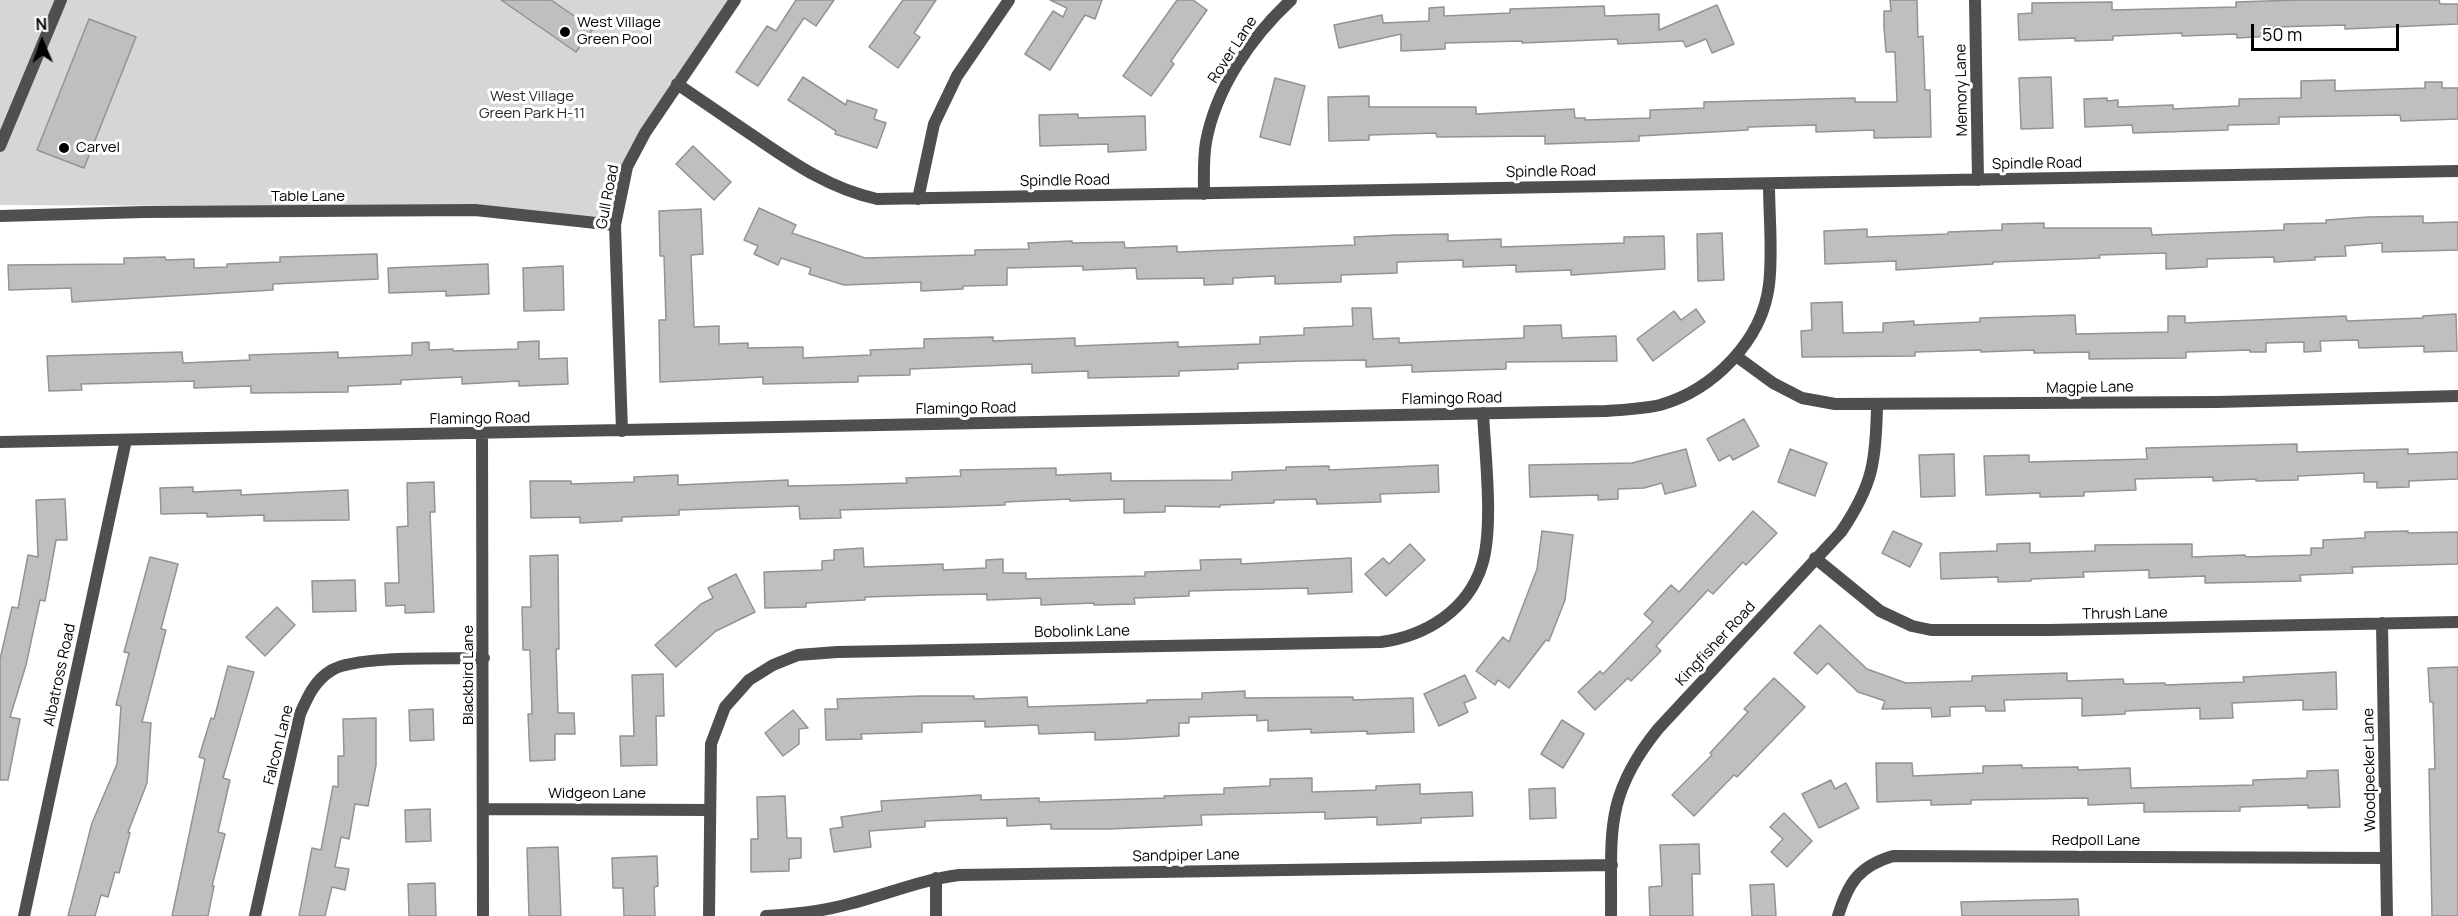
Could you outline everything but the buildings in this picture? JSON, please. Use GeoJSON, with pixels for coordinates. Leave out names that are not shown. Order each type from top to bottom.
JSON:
{"type":"FeatureCollection","features":[{"type":"Feature","properties":{"kind":"street"},"geometry":{"type":"LineString","coordinates":[[0,146],[61,0]]}},
{"type":"Feature","properties":{"kind":"street","name":"Gull Road"},"geometry":{"type":"LineString","coordinates":[[622,431],[615,225],[627,168],[645,133],[735,0]]}},
{"type":"Feature","properties":{"kind":"street"},"geometry":{"type":"LineString","coordinates":[[918,199],[934,124],[957,76],[1009,0]]}},
{"type":"Feature","properties":{"kind":"street","name":"Rover Lane"},"geometry":{"type":"LineString","coordinates":[[1204,194],[1205,144],[1228,81],[1253,41],[1274,15],[1291,0]]}},
{"type":"Feature","properties":{"kind":"street","name":"Memory Lane"},"geometry":{"type":"LineString","coordinates":[[1975,0],[1978,180]]}},
{"type":"Feature","properties":{"kind":"street","name":"Spindle Road"},"geometry":{"type":"LineString","coordinates":[[677,84],[826,183],[852,194],[877,199],[2458,171]]}},
{"type":"Feature","properties":{"kind":"street","name":"Flamingo Road"},"geometry":{"type":"LineString","coordinates":[[0,442],[1605,411],[1660,405],[1703,386],[1736,356],[1756,325],[1769,287],[1771,262],[1768,183]]}},
{"type":"Feature","properties":{"kind":"street","name":"Table Lane"},"geometry":{"type":"LineString","coordinates":[[0,216],[144,212],[475,210],[615,225]]}},
{"type":"Feature","properties":{"kind":"street","name":"Magpie Lane"},"geometry":{"type":"LineString","coordinates":[[1736,356],[1773,383],[1802,398],[1834,405],[2217,402],[2458,396]]}},
{"type":"Feature","properties":{"kind":"street","name":"Kingfisher Road"},"geometry":{"type":"LineString","coordinates":[[1611,916],[1610,842],[1613,815],[1624,779],[1640,752],[1658,729],[1841,532],[1866,490],[1876,453],[1876,406]]}},
{"type":"Feature","properties":{"kind":"street","name":"Bobolink Lane"},"geometry":{"type":"LineString","coordinates":[[709,916],[711,744],[725,707],[749,680],[773,665],[798,655],[837,652],[1381,642],[1399,640],[1424,631],[1444,618],[1459,604],[1471,589],[1482,565],[1487,531],[1483,413]]}},
{"type":"Feature","properties":{"kind":"street","name":"Blackbird Lane"},"geometry":{"type":"LineString","coordinates":[[482,434],[483,916]]}},
{"type":"Feature","properties":{"kind":"street","name":"Albatross Road"},"geometry":{"type":"LineString","coordinates":[[24,916],[126,440]]}},
{"type":"Feature","properties":{"kind":"street","name":"Thrush Lane"},"geometry":{"type":"LineString","coordinates":[[1815,558],[1880,611],[1912,626],[1931,630],[2050,630],[2458,622]]}},
{"type":"Feature","properties":{"kind":"street","name":"Woodpecker Lane"},"geometry":{"type":"LineString","coordinates":[[2382,623],[2387,916]]}},
{"type":"Feature","properties":{"kind":"street","name":"Falcon Lane"},"geometry":{"type":"LineString","coordinates":[[255,916],[300,714],[313,686],[340,665],[362,661],[484,658]]}},
{"type":"Feature","properties":{"kind":"street","name":"Widgeon Lane"},"geometry":{"type":"LineString","coordinates":[[484,809],[710,810]]}},
{"type":"Feature","properties":{"kind":"street","name":"Redpoll Lane"},"geometry":{"type":"LineString","coordinates":[[1838,916],[1851,882],[1875,861],[1893,856],[2386,858]]}},
{"type":"Feature","properties":{"kind":"street","name":"Sandpiper Lane"},"geometry":{"type":"LineString","coordinates":[[766,916],[806,913],[846,905],[936,878],[959,875],[1611,865]]}},
{"type":"Feature","properties":{"kind":"street"},"geometry":{"type":"LineString","coordinates":[[936,878],[936,916]]}},
{"type":"Feature","properties":{"kind":"green space","name":"West Village Green Park H-11"},"geometry":{"type":"Polygon","coordinates":[[[0,0],[731,0],[629,150],[611,219],[472,207],[0,205],[0,0]]]}},
{"type":"Feature","properties":{"kind":"place","name":"West Village Green Pool"},"geometry":{"type":"Point","coordinates":[565,32]}},
{"type":"Feature","properties":{"kind":"place","name":"Carvel"},"geometry":{"type":"Point","coordinates":[64,148]}}]}
